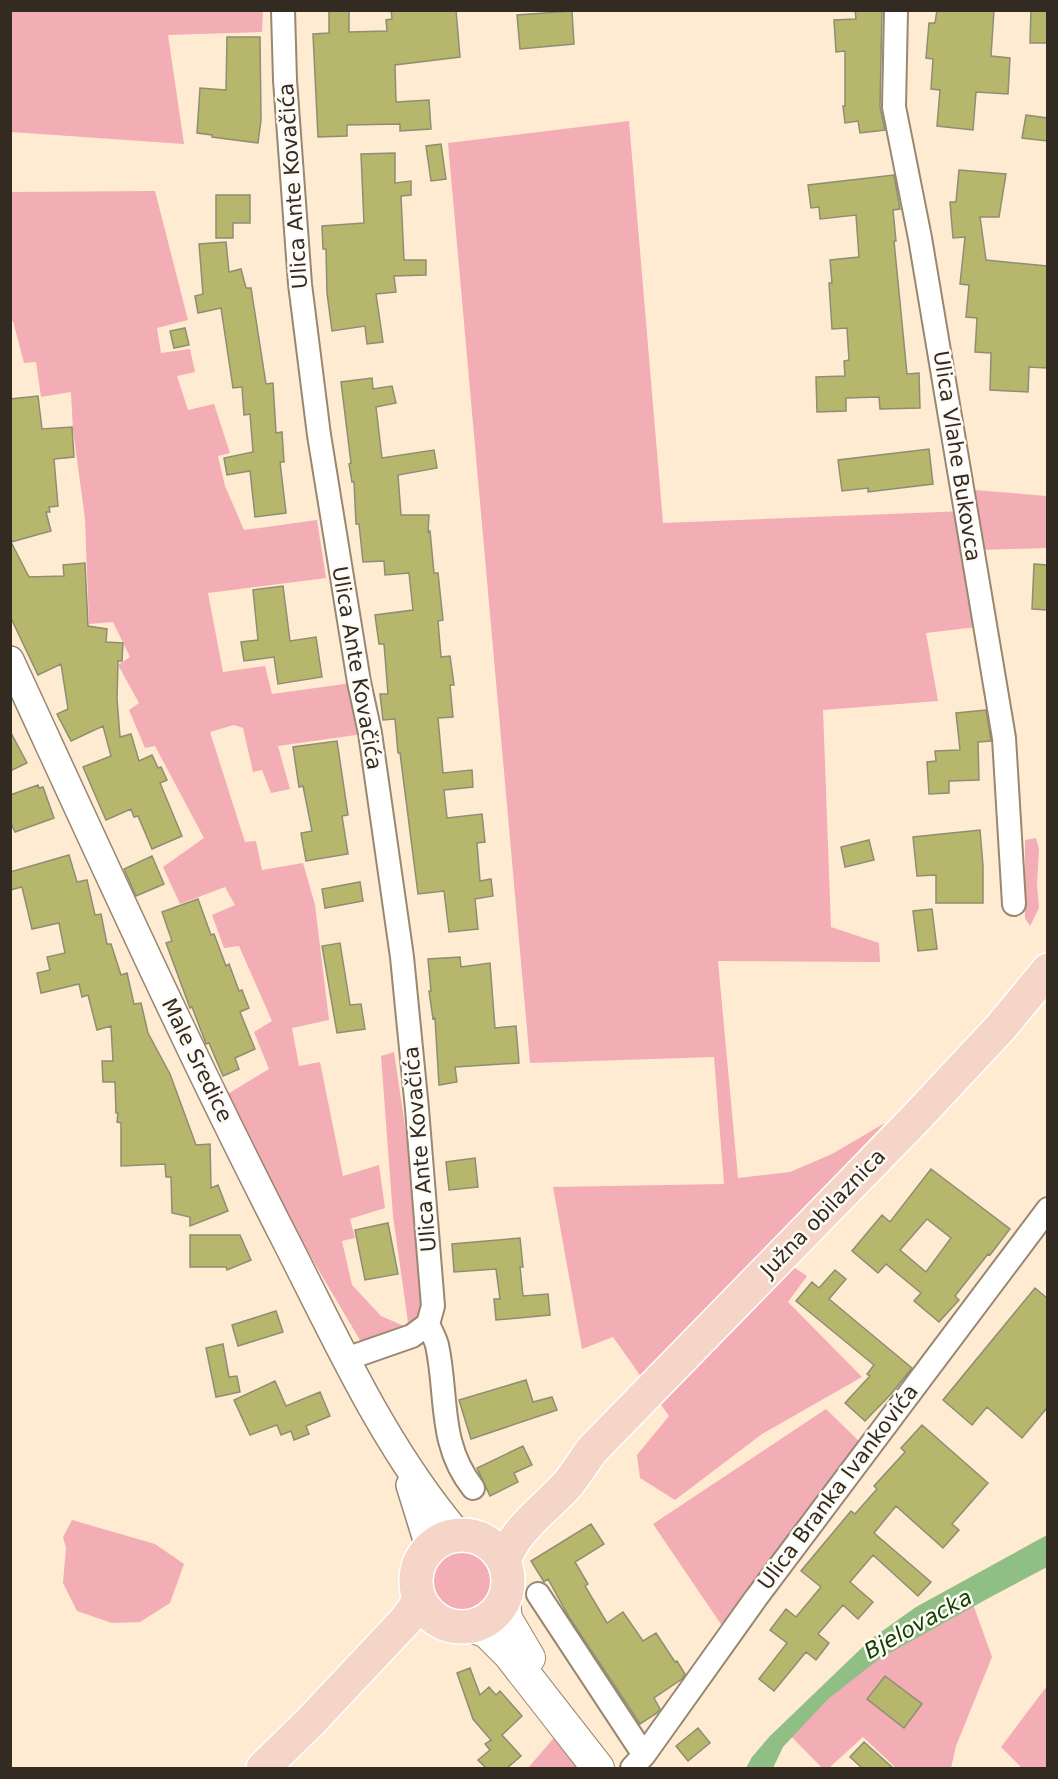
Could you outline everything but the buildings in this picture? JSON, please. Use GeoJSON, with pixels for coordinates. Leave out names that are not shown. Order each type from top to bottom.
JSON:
{"type":"FeatureCollection","features":[{"type":"Feature","properties":{"kind":"main road","name":"Južna obilaznica"},"geometry":{"type":"LineString","coordinates":[[504,1561],[507,1551],[519,1534],[568,1484],[592,1450],[914,1120],[1001,1027],[1047,970]]}},
{"type":"Feature","properties":{"kind":"main road","name":"Južna obilaznica"},"geometry":{"type":"LineString","coordinates":[[470,1536],[489,1535],[546,1483],[592,1450]]}},
{"type":"Feature","properties":{"kind":"main road"},"geometry":{"type":"LineString","coordinates":[[311,1721],[345,1696],[415,1637],[431,1628],[459,1626],[485,1622],[496,1613],[504,1601],[508,1588],[508,1574],[504,1561],[486,1542],[470,1536],[444,1540],[426,1552],[419,1566],[416,1582],[419,1597],[425,1609],[435,1618],[459,1626],[487,1632],[500,1644],[598,1768]]}},
{"type":"Feature","properties":{"kind":"main road"},"geometry":{"type":"LineString","coordinates":[[263,1768],[405,1622],[414,1610],[419,1597]]}},
{"type":"Feature","properties":{"kind":"main road"},"geometry":{"type":"LineString","coordinates":[[504,1601],[506,1619],[565,1725]]}},
{"type":"Feature","properties":{"kind":"street","name":"Ulica Ante Kovačića"},"geometry":{"type":"LineString","coordinates":[[283,10],[285,80],[300,284],[319,435],[357,672],[370,733],[402,957],[433,1306],[428,1324],[436,1344],[449,1440],[460,1472],[473,1488]]}},
{"type":"Feature","properties":{"kind":"street","name":"Ulica Vlahe Bukovca"},"geometry":{"type":"LineString","coordinates":[[896,10],[894,107],[920,238],[1004,738],[1014,904]]}},
{"type":"Feature","properties":{"kind":"street","name":"Male Sredice"},"geometry":{"type":"LineString","coordinates":[[10,660],[179,1025],[346,1359],[399,1453],[453,1528],[470,1536]]}},
{"type":"Feature","properties":{"kind":"street","name":"Ulica Branka Ivankovića"},"geometry":{"type":"LineString","coordinates":[[638,1762],[756,1598],[1047,1209]]}},
{"type":"Feature","properties":{"kind":"street"},"geometry":{"type":"LineString","coordinates":[[346,1359],[412,1336],[428,1324]]}},
{"type":"Feature","properties":{"kind":"street","name":"Male Sredice"},"geometry":{"type":"LineString","coordinates":[[399,1453],[421,1517],[427,1540],[426,1552]]}},
{"type":"Feature","properties":{"kind":"street"},"geometry":{"type":"LineString","coordinates":[[538,1594],[638,1762]]}},
{"type":"Feature","properties":{"kind":"shaded area"},"geometry":{"type":"Polygon","coordinates":[[[10,11],[263,11],[262,32],[168,35],[184,144],[11,132],[10,11]]]}},
{"type":"Feature","properties":{"kind":"shaded area"},"geometry":{"type":"Polygon","coordinates":[[[629,121],[663,523],[966,511],[985,626],[926,633],[938,701],[823,710],[831,927],[879,943],[880,962],[718,961],[738,1178],[790,1172],[832,1154],[885,1123],[737,1281],[780,1258],[807,1276],[788,1302],[862,1377],[762,1434],[675,1500],[640,1478],[637,1455],[669,1416],[613,1337],[582,1349],[553,1187],[724,1184],[714,1057],[530,1063],[448,143],[629,121]]]}},
{"type":"Feature","properties":{"kind":"shaded area"},"geometry":{"type":"Polygon","coordinates":[[[155,191],[188,320],[157,328],[161,353],[190,349],[195,372],[177,376],[188,410],[214,404],[230,453],[218,456],[225,486],[244,530],[317,520],[326,578],[208,593],[223,672],[265,666],[272,694],[359,682],[370,733],[278,746],[290,789],[271,793],[262,770],[253,772],[243,728],[234,725],[210,732],[245,842],[256,841],[262,870],[303,863],[315,905],[329,1020],[292,1028],[299,1066],[320,1062],[343,1176],[379,1165],[385,1208],[350,1219],[355,1238],[342,1241],[352,1285],[381,1316],[404,1326],[408,1322],[393,1216],[381,1056],[394,1052],[428,1281],[422,1324],[364,1347],[279,1203],[226,1095],[269,1069],[254,1032],[272,1021],[239,946],[224,948],[212,915],[235,905],[225,887],[180,904],[163,867],[204,838],[155,746],[145,748],[129,710],[139,703],[118,665],[130,657],[113,622],[89,624],[85,519],[73,430],[71,392],[41,397],[36,362],[24,363],[13,321],[11,322],[11,192],[155,191]]]}},
{"type":"Feature","properties":{"kind":"shaded area"},"geometry":{"type":"Polygon","coordinates":[[[962,489],[1047,496],[1047,548],[978,550],[962,489]]]}},
{"type":"Feature","properties":{"kind":"shaded area"},"geometry":{"type":"Polygon","coordinates":[[[1036,838],[1039,849],[1037,884],[1039,908],[1030,926],[1025,918],[1025,840],[1036,838]]]}},
{"type":"Feature","properties":{"kind":"shaded area"},"geometry":{"type":"Polygon","coordinates":[[[826,1409],[867,1449],[729,1636],[653,1524],[826,1409]]]}},
{"type":"Feature","properties":{"kind":"shaded area"},"geometry":{"type":"Polygon","coordinates":[[[72,1520],[155,1544],[184,1564],[170,1603],[140,1622],[112,1623],[77,1611],[63,1583],[66,1548],[63,1537],[72,1520]]]}},
{"type":"Feature","properties":{"kind":"shaded area"},"geometry":{"type":"Polygon","coordinates":[[[455,1549],[467,1549],[484,1558],[491,1569],[493,1581],[491,1593],[484,1604],[467,1613],[455,1613],[443,1608],[434,1599],[429,1587],[429,1575],[434,1563],[443,1554],[455,1549]]]}},
{"type":"Feature","properties":{"kind":"shaded area"},"geometry":{"type":"Polygon","coordinates":[[[970,1596],[992,1657],[956,1746],[951,1768],[896,1768],[863,1737],[829,1768],[822,1768],[785,1730],[861,1653],[970,1596]]]}},
{"type":"Feature","properties":{"kind":"shaded area"},"geometry":{"type":"Polygon","coordinates":[[[1047,1686],[1047,1768],[1022,1768],[1001,1747],[1047,1686]]]}},
{"type":"Feature","properties":{"kind":"shaded area"},"geometry":{"type":"Polygon","coordinates":[[[565,1725],[598,1768],[528,1768],[565,1725]]]}},
{"type":"Feature","properties":{"kind":"water","name":"Bjelovacka"},"geometry":{"type":"Polygon","coordinates":[[[1047,1535],[1047,1567],[879,1659],[828,1699],[783,1747],[773,1768],[746,1768],[770,1736],[871,1639],[916,1607],[1047,1535]]]}}]}
